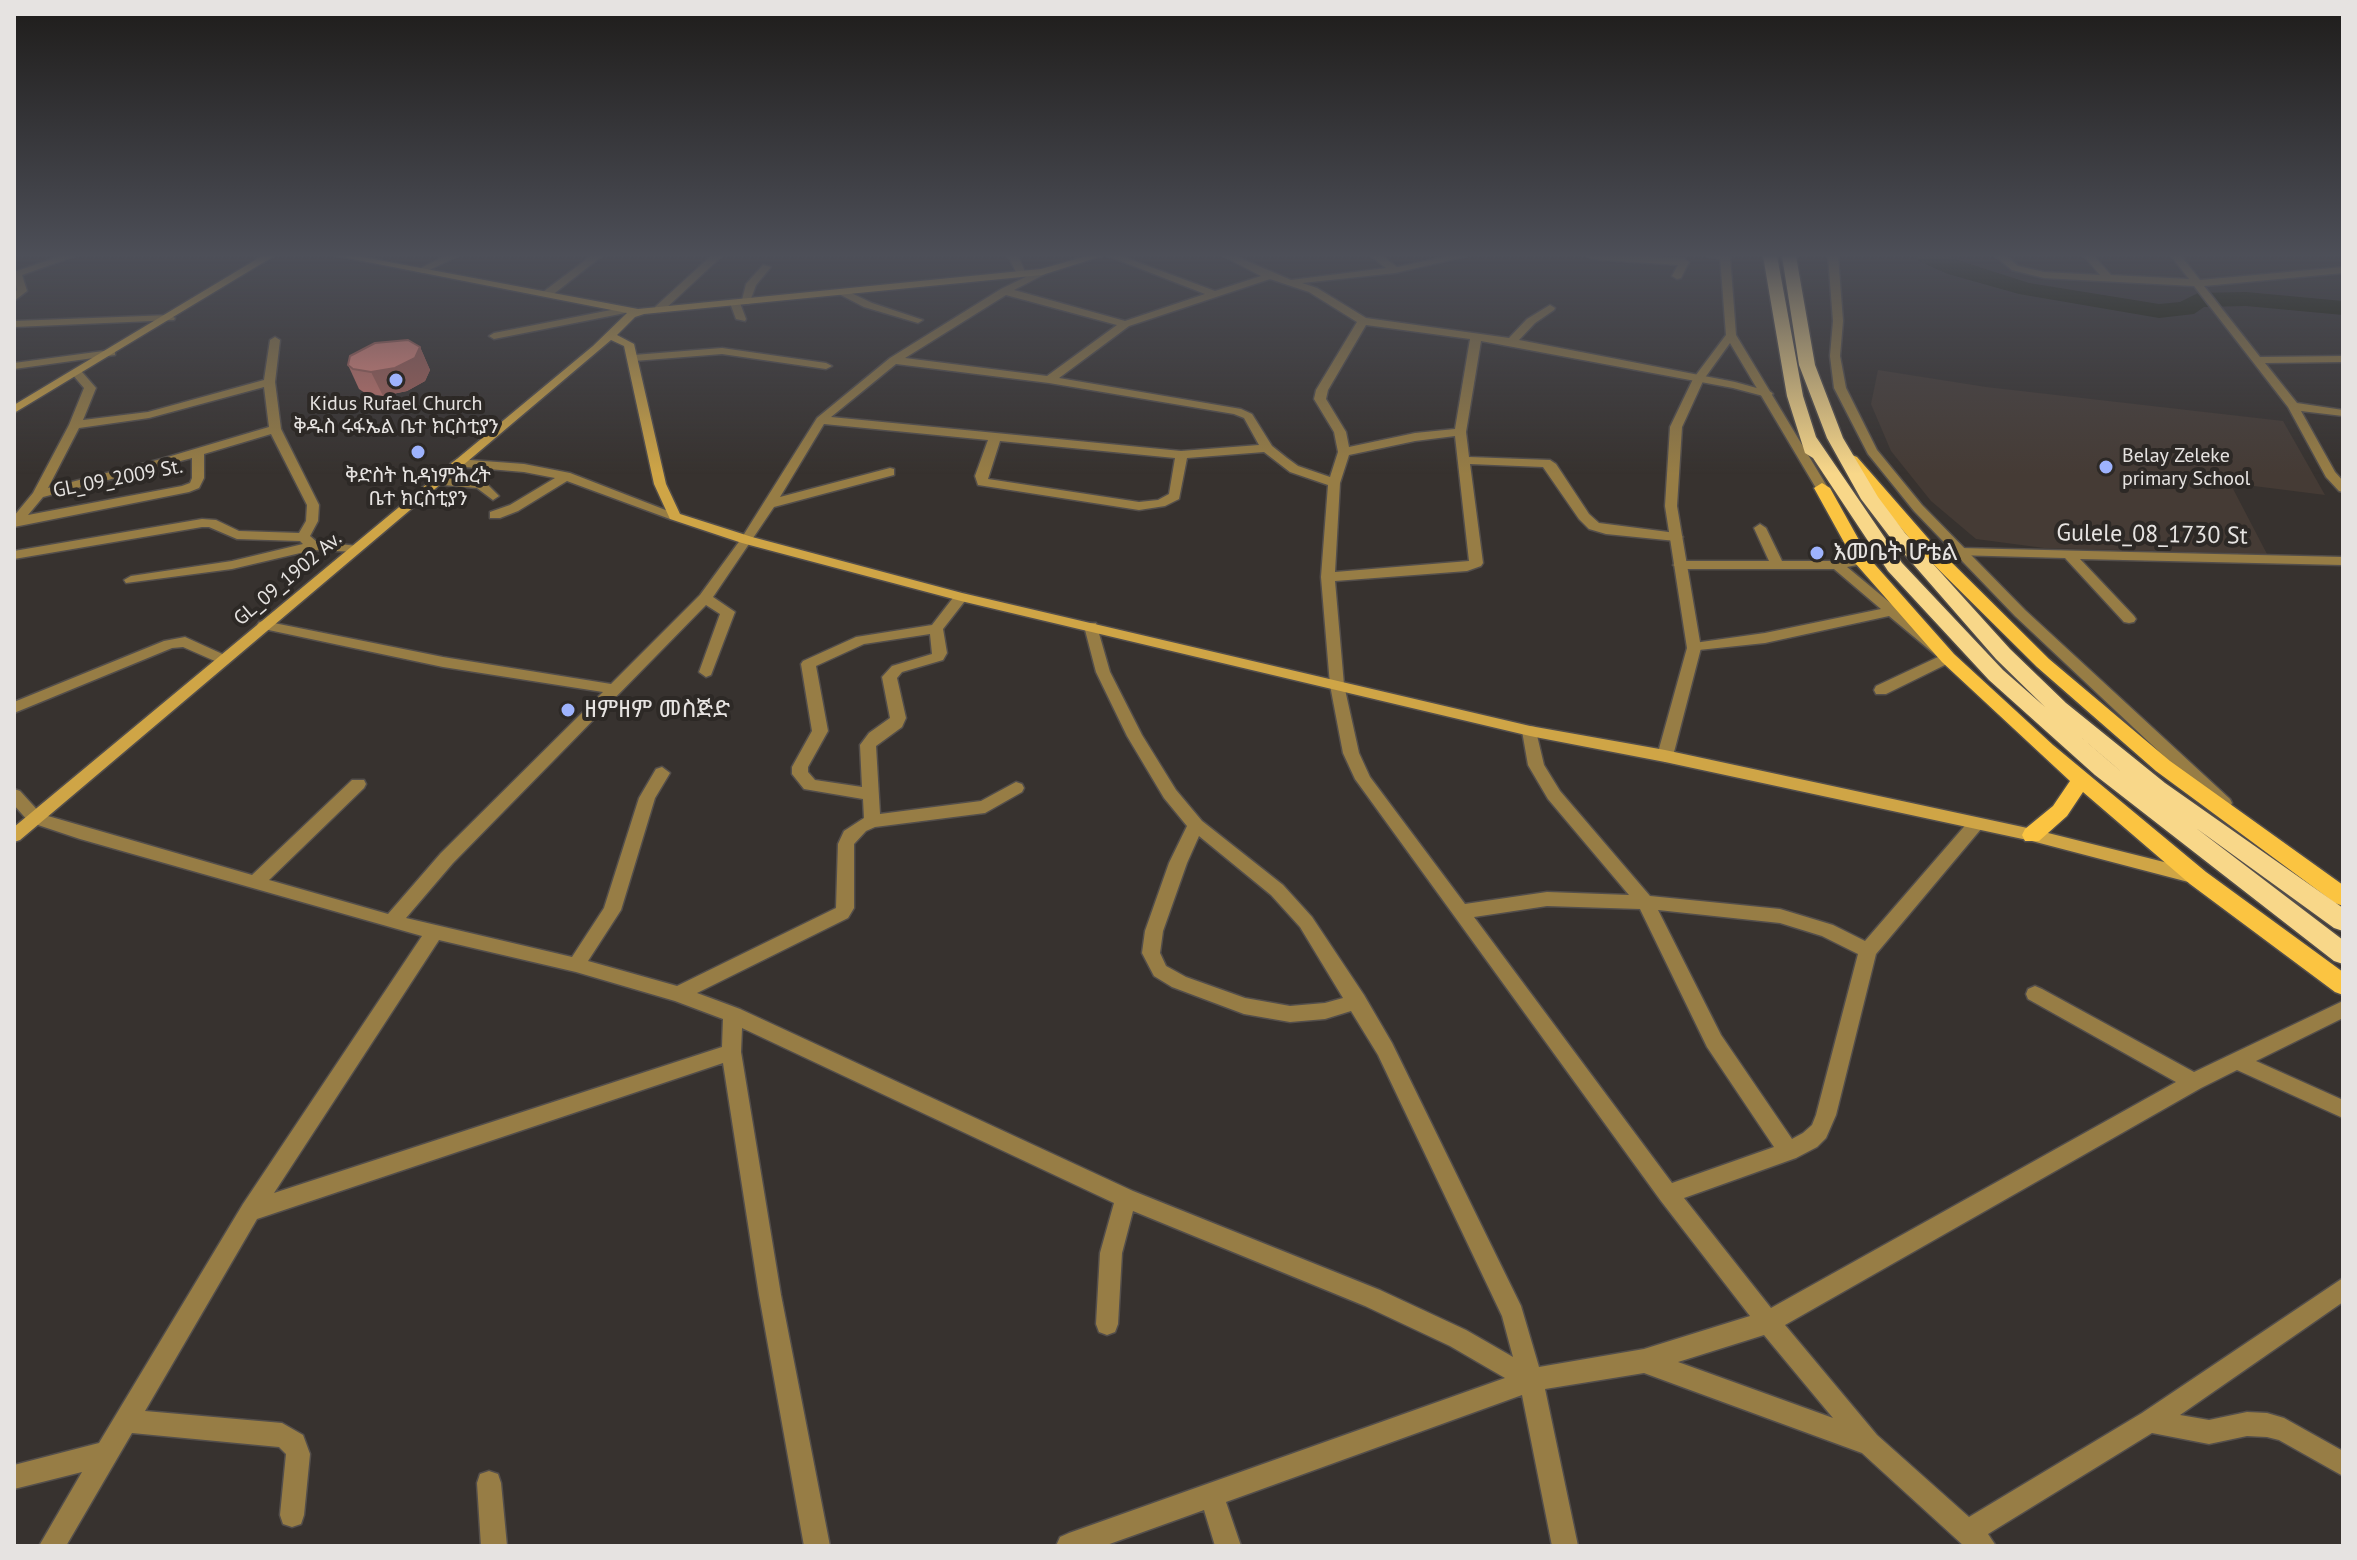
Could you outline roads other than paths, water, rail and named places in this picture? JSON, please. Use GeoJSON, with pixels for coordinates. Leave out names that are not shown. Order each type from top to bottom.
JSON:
{"type":"FeatureCollection","features":[{"type":"Feature","properties":{"kind":"highway"},"geometry":{"type":"LineString","coordinates":[[1782,329],[1795,396],[1822,488]]}},
{"type":"Feature","properties":{"kind":"highway"},"geometry":{"type":"LineString","coordinates":[[1801,329],[1807,365],[1835,438],[1870,499],[1899,537],[2003,654],[2059,708],[2157,789],[2343,921]]}},
{"type":"Feature","properties":{"kind":"highway"},"geometry":{"type":"LineString","coordinates":[[1810,440],[1895,567],[1996,675],[2103,769],[2343,954]]}},
{"type":"Feature","properties":{"kind":"main road"},"geometry":{"type":"LineString","coordinates":[[14,410],[152,329]]}},
{"type":"Feature","properties":{"kind":"main road","name":"GL_09_1902 Av."},"geometry":{"type":"LineString","coordinates":[[14,836],[619,329]]}},
{"type":"Feature","properties":{"kind":"main road"},"geometry":{"type":"LineString","coordinates":[[611,336],[629,344],[634,358],[660,484],[675,516],[747,540],[961,597],[1530,731],[1665,756],[2032,835],[2198,878]]}},
{"type":"Feature","properties":{"kind":"main road"},"geometry":{"type":"LineString","coordinates":[[1835,438],[1927,548],[2043,663],[2163,766],[2343,897]]}},
{"type":"Feature","properties":{"kind":"main road"},"geometry":{"type":"LineString","coordinates":[[1822,488],[1862,560],[1948,658],[2081,780],[2198,878],[2343,985]]}},
{"type":"Feature","properties":{"kind":"main road"},"geometry":{"type":"LineString","coordinates":[[2032,835],[2060,811],[2081,780]]}},
{"type":"Feature","properties":{"kind":"street"},"geometry":{"type":"LineString","coordinates":[[494,336],[540,329]]}},
{"type":"Feature","properties":{"kind":"street"},"geometry":{"type":"LineString","coordinates":[[392,922],[447,858],[705,598],[747,540],[821,420],[894,360],[944,329]]}},
{"type":"Feature","properties":{"kind":"street"},"geometry":{"type":"LineString","coordinates":[[1049,380],[1118,329]]}},
{"type":"Feature","properties":{"kind":"street"},"geometry":{"type":"LineString","coordinates":[[1358,329],[1322,390],[1320,399],[1340,432],[1344,452],[1334,483],[1328,577],[1337,685],[1351,753],[1363,779],[1668,1194],[1768,1322],[1869,1443],[1975,1540],[2343,1289]]}},
{"type":"Feature","properties":{"kind":"street"},"geometry":{"type":"LineString","coordinates":[[1418,329],[1512,342],[1767,394]]}},
{"type":"Feature","properties":{"kind":"street"},"geometry":{"type":"LineString","coordinates":[[1512,342],[1524,329]]}},
{"type":"Feature","properties":{"kind":"street"},"geometry":{"type":"LineString","coordinates":[[1731,329],[1731,335],[1822,488]]}},
{"type":"Feature","properties":{"kind":"street"},"geometry":{"type":"LineString","coordinates":[[1837,329],[1835,356],[1840,388],[1872,451],[1891,476],[1960,552],[2092,682],[2275,850]]}},
{"type":"Feature","properties":{"kind":"street"},"geometry":{"type":"LineString","coordinates":[[2231,329],[2293,406],[2330,474],[2343,488]]}},
{"type":"Feature","properties":{"kind":"street"},"geometry":{"type":"LineString","coordinates":[[1665,756],[1694,648],[1671,506],[1676,427],[1699,379],[1731,335]]}},
{"type":"Feature","properties":{"kind":"street"},"geometry":{"type":"LineString","coordinates":[[1328,577],[1474,565],[1477,560],[1460,432],[1476,337]]}},
{"type":"Feature","properties":{"kind":"street"},"geometry":{"type":"LineString","coordinates":[[275,340],[269,382],[275,429],[313,505],[308,542]]}},
{"type":"Feature","properties":{"kind":"street"},"geometry":{"type":"LineString","coordinates":[[634,358],[722,351],[826,366]]}},
{"type":"Feature","properties":{"kind":"street"},"geometry":{"type":"LineString","coordinates":[[14,366],[111,353]]}},
{"type":"Feature","properties":{"kind":"street"},"geometry":{"type":"LineString","coordinates":[[2256,360],[2343,359]]}},
{"type":"Feature","properties":{"kind":"street"},"geometry":{"type":"LineString","coordinates":[[894,360],[1049,380],[1242,412],[1267,448],[1294,469],[1334,483]]}},
{"type":"Feature","properties":{"kind":"street"},"geometry":{"type":"LineString","coordinates":[[15,523],[39,494],[75,425],[90,388],[78,374]]}},
{"type":"Feature","properties":{"kind":"street"},"geometry":{"type":"LineString","coordinates":[[75,425],[149,415],[269,382]]}},
{"type":"Feature","properties":{"kind":"street"},"geometry":{"type":"LineString","coordinates":[[2293,406],[2343,413]]}},
{"type":"Feature","properties":{"kind":"street"},"geometry":{"type":"LineString","coordinates":[[821,420],[1181,455],[1267,448]]}},
{"type":"Feature","properties":{"kind":"street"},"geometry":{"type":"LineString","coordinates":[[39,494],[198,453],[275,429]]}},
{"type":"Feature","properties":{"kind":"street"},"geometry":{"type":"LineString","coordinates":[[1344,452],[1415,437],[1460,432]]}},
{"type":"Feature","properties":{"kind":"street"},"geometry":{"type":"LineString","coordinates":[[996,435],[981,476],[982,482],[1139,506],[1161,503],[1175,496],[1181,455]]}},
{"type":"Feature","properties":{"kind":"street","name":"GL_09_2009 St."},"geometry":{"type":"LineString","coordinates":[[15,523],[185,489],[195,485],[198,478],[198,453]]}},
{"type":"Feature","properties":{"kind":"street"},"geometry":{"type":"LineString","coordinates":[[1464,460],[1546,463],[1594,526],[1676,537]]}},
{"type":"Feature","properties":{"kind":"street"},"geometry":{"type":"LineString","coordinates":[[457,463],[524,468],[566,476],[675,516]]}},
{"type":"Feature","properties":{"kind":"street"},"geometry":{"type":"LineString","coordinates":[[769,504],[890,472]]}},
{"type":"Feature","properties":{"kind":"street"},"geometry":{"type":"LineString","coordinates":[[495,515],[514,508],[566,476]]}},
{"type":"Feature","properties":{"kind":"street"},"geometry":{"type":"LineString","coordinates":[[436,481],[481,485],[493,496]]}},
{"type":"Feature","properties":{"kind":"street"},"geometry":{"type":"LineString","coordinates":[[14,555],[202,523],[211,523],[229,533],[250,537],[354,549]]}},
{"type":"Feature","properties":{"kind":"street"},"geometry":{"type":"LineString","coordinates":[[1760,528],[1777,564]]}},
{"type":"Feature","properties":{"kind":"street"},"geometry":{"type":"LineString","coordinates":[[131,580],[232,565],[308,542]]}},
{"type":"Feature","properties":{"kind":"street","name":"Gulele_08_1730 St"},"geometry":{"type":"LineString","coordinates":[[1960,552],[2343,561]]}},
{"type":"Feature","properties":{"kind":"street"},"geometry":{"type":"LineString","coordinates":[[2069,555],[2129,619]]}},
{"type":"Feature","properties":{"kind":"street"},"geometry":{"type":"LineString","coordinates":[[1680,565],[1837,565],[1862,560]]}},
{"type":"Feature","properties":{"kind":"street"},"geometry":{"type":"LineString","coordinates":[[1837,565],[1948,658],[1881,690]]}},
{"type":"Feature","properties":{"kind":"street"},"geometry":{"type":"LineString","coordinates":[[871,794],[810,785],[800,774],[800,767],[820,731],[808,664],[861,640],[936,629],[961,597]]}},
{"type":"Feature","properties":{"kind":"street"},"geometry":{"type":"LineString","coordinates":[[705,598],[728,612],[706,672]]}},
{"type":"Feature","properties":{"kind":"street"},"geometry":{"type":"LineString","coordinates":[[1694,648],[1765,638],[1890,611]]}},
{"type":"Feature","properties":{"kind":"street"},"geometry":{"type":"LineString","coordinates":[[264,625],[443,662],[613,689]]}},
{"type":"Feature","properties":{"kind":"street"},"geometry":{"type":"LineString","coordinates":[[1091,626],[1103,672],[1135,736],[1170,794],[1196,825],[1277,890],[1306,922],[1357,1001],[1437,1152],[1513,1314],[1531,1380],[1565,1546]]}},
{"type":"Feature","properties":{"kind":"street"},"geometry":{"type":"LineString","coordinates":[[872,821],[869,740],[897,723],[889,677],[897,669],[938,657],[936,629]]}},
{"type":"Feature","properties":{"kind":"street"},"geometry":{"type":"LineString","coordinates":[[14,708],[178,642],[224,660]]}},
{"type":"Feature","properties":{"kind":"street"},"geometry":{"type":"LineString","coordinates":[[1530,731],[1536,765],[1554,795],[1645,902],[1714,1041],[1789,1151]]}},
{"type":"Feature","properties":{"kind":"street"},"geometry":{"type":"LineString","coordinates":[[576,965],[612,910],[647,798],[662,773]]}},
{"type":"Feature","properties":{"kind":"street"},"geometry":{"type":"LineString","coordinates":[[256,882],[358,784]]}},
{"type":"Feature","properties":{"kind":"street"},"geometry":{"type":"LineString","coordinates":[[678,994],[842,913],[845,908],[846,844],[850,835],[872,821],[985,807],[1016,788]]}},
{"type":"Feature","properties":{"kind":"street"},"geometry":{"type":"LineString","coordinates":[[14,795],[35,818],[392,922],[576,965],[678,994],[733,1015],[1126,1198],[1372,1298],[1458,1338],[1531,1380]]}},
{"type":"Feature","properties":{"kind":"street"},"geometry":{"type":"LineString","coordinates":[[1196,825],[1178,863],[1154,931],[1151,953],[1160,971],[1179,982],[1244,1006],[1290,1014],[1325,1011],[1357,1001]]}},
{"type":"Feature","properties":{"kind":"street"},"geometry":{"type":"LineString","coordinates":[[1668,1194],[1789,1151],[1810,1140],[1826,1115],[1868,951],[1975,825]]}},
{"type":"Feature","properties":{"kind":"street"},"geometry":{"type":"LineString","coordinates":[[1461,912],[1558,899],[1645,902],[1780,916],[1827,930],[1868,951]]}},
{"type":"Feature","properties":{"kind":"street"},"geometry":{"type":"LineString","coordinates":[[52,1546],[250,1211],[435,931]]}},
{"type":"Feature","properties":{"kind":"street"},"geometry":{"type":"LineString","coordinates":[[2035,994],[2194,1082]]}},
{"type":"Feature","properties":{"kind":"street"},"geometry":{"type":"LineString","coordinates":[[1069,1546],[1531,1380],[1644,1361],[1768,1322],[2194,1082],[2343,1009]]}},
{"type":"Feature","properties":{"kind":"street"},"geometry":{"type":"LineString","coordinates":[[733,1015],[731,1052],[770,1295],[817,1546]]}},
{"type":"Feature","properties":{"kind":"street"},"geometry":{"type":"LineString","coordinates":[[250,1211],[731,1052]]}},
{"type":"Feature","properties":{"kind":"street"},"geometry":{"type":"LineString","coordinates":[[2238,1062],[2343,1109]]}},
{"type":"Feature","properties":{"kind":"street"},"geometry":{"type":"LineString","coordinates":[[1107,1324],[1111,1253],[1126,1198]]}},
{"type":"Feature","properties":{"kind":"street"},"geometry":{"type":"LineString","coordinates":[[1644,1361],[1869,1443]]}},
{"type":"Feature","properties":{"kind":"street"},"geometry":{"type":"LineString","coordinates":[[126,1421],[282,1435],[295,1443],[298,1454],[292,1515]]}},
{"type":"Feature","properties":{"kind":"street"},"geometry":{"type":"LineString","coordinates":[[2150,1421],[2209,1432],[2247,1424],[2267,1425],[2284,1430],[2343,1464]]}},
{"type":"Feature","properties":{"kind":"street"},"geometry":{"type":"LineString","coordinates":[[14,1477],[105,1454]]}},
{"type":"Feature","properties":{"kind":"street"},"geometry":{"type":"LineString","coordinates":[[489,1483],[494,1546]]}},
{"type":"Feature","properties":{"kind":"street"},"geometry":{"type":"LineString","coordinates":[[1211,1495],[1228,1546]]}},
{"type":"Feature","properties":{"kind":"place","name":"Kidus Rufael Church ቅዱስ ሩፋኤል ቤተ ክርስቲያን"},"geometry":{"type":"Point","coordinates":[396,380]}},
{"type":"Feature","properties":{"kind":"place","name":"ቅድስት ኪዳነምሕረት ቤተ ክርስቲያን"},"geometry":{"type":"Point","coordinates":[418,452]}},
{"type":"Feature","properties":{"kind":"place","name":"Belay Zeleke primary School"},"geometry":{"type":"Point","coordinates":[2106,467]}},
{"type":"Feature","properties":{"kind":"place","name":"እመቤት ሆቴል"},"geometry":{"type":"Point","coordinates":[1817,553]}},
{"type":"Feature","properties":{"kind":"place","name":"ዘምዘም መስጅድ"},"geometry":{"type":"Point","coordinates":[568,710]}}]}
